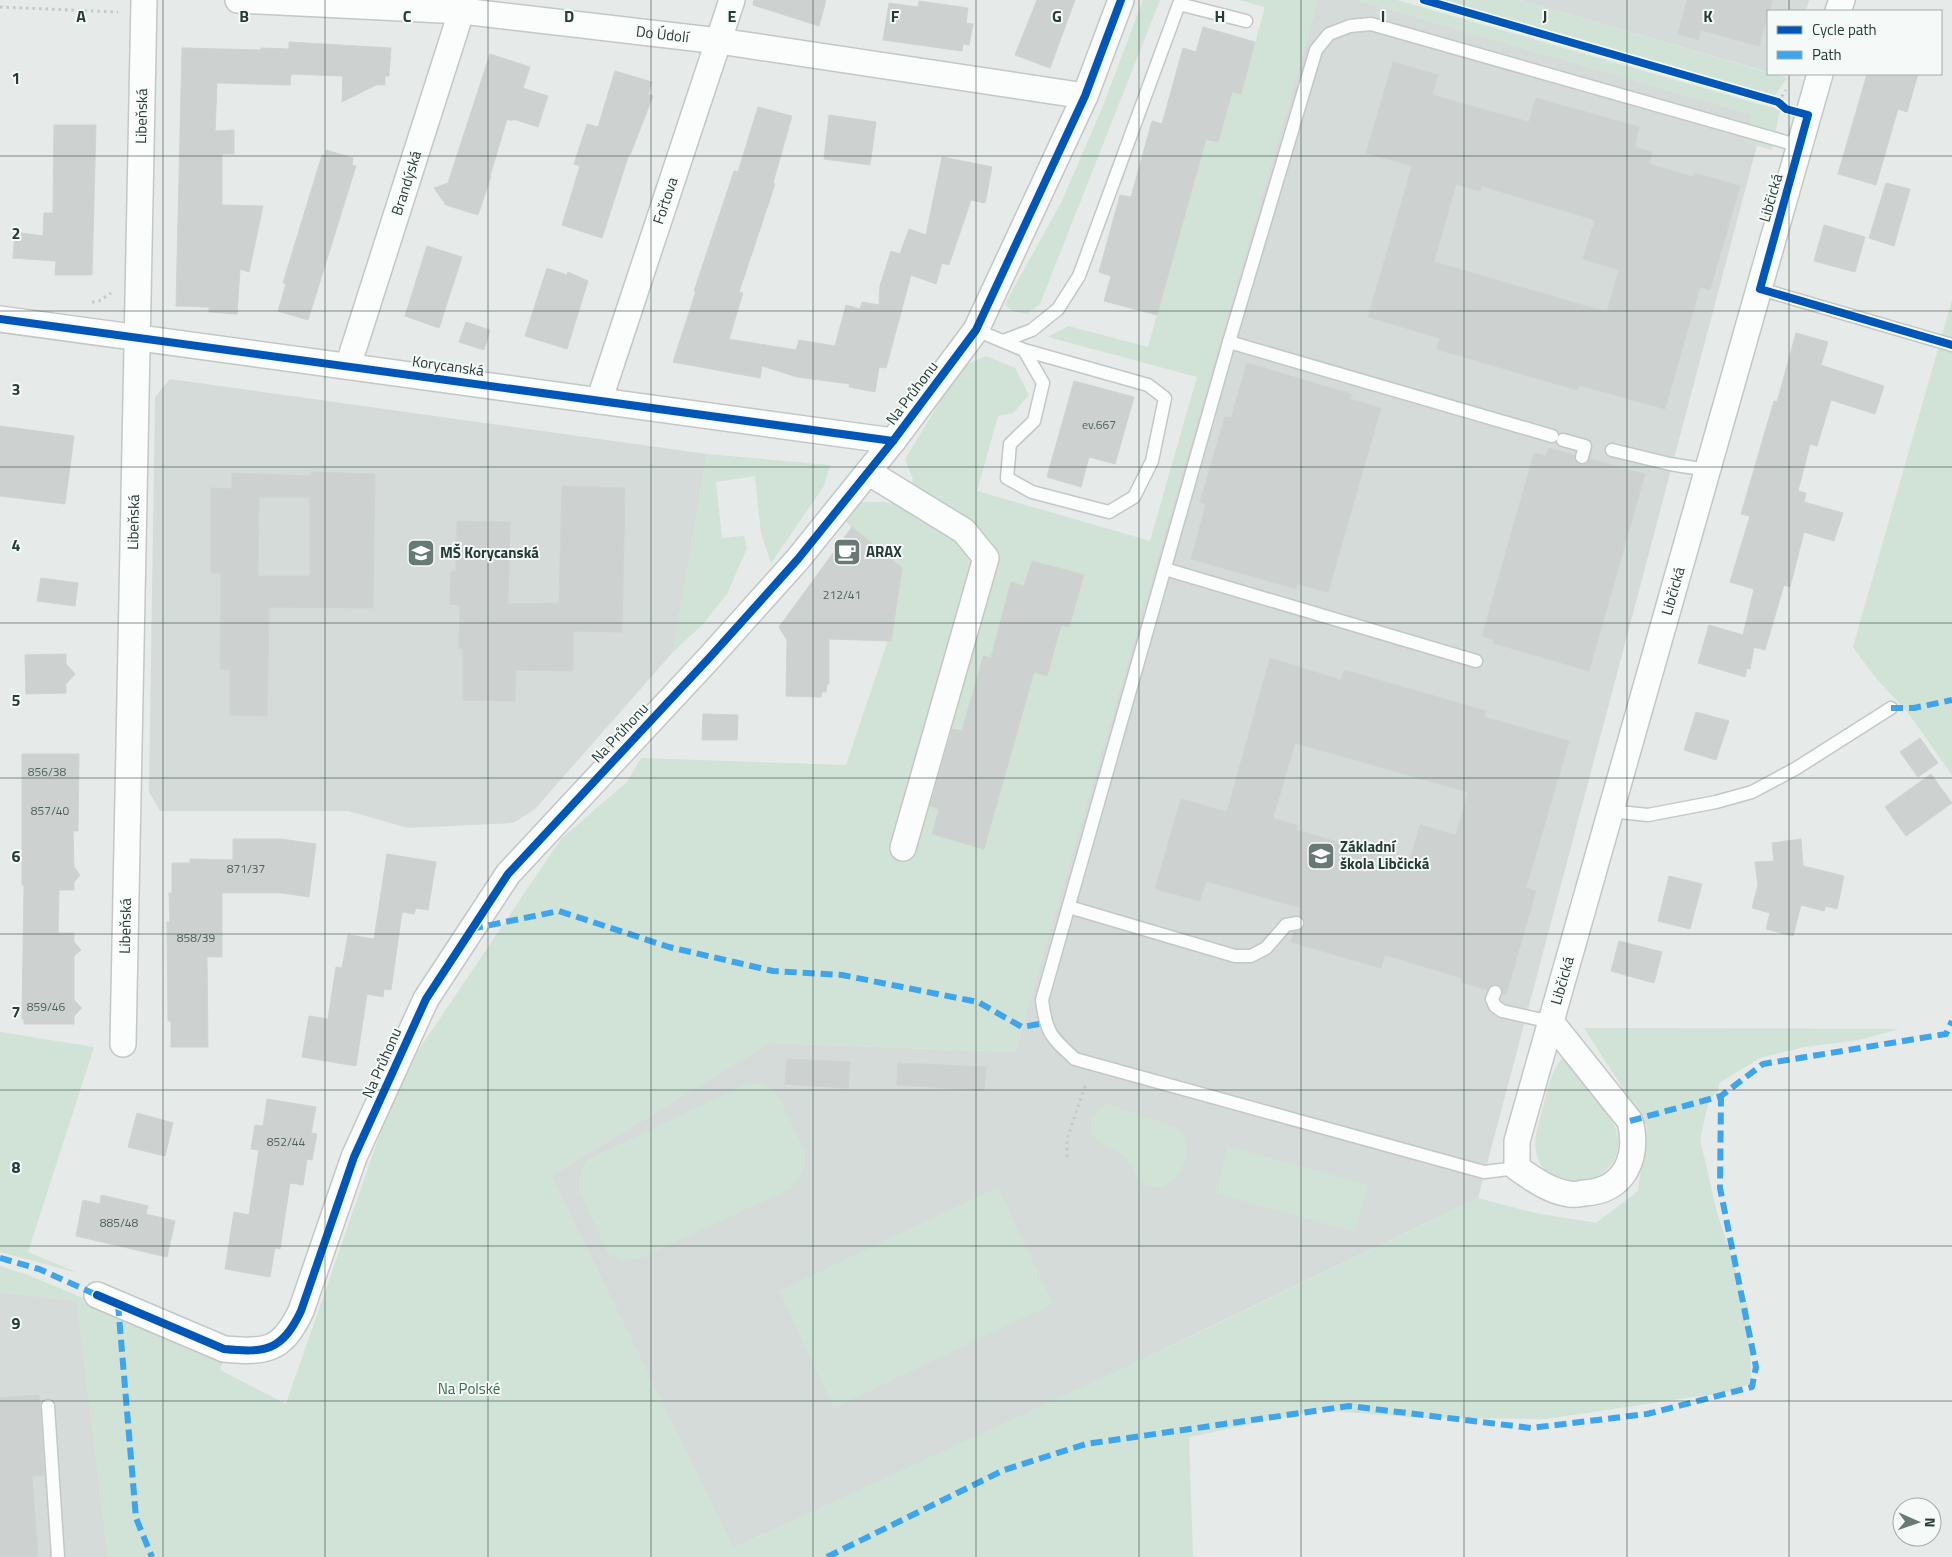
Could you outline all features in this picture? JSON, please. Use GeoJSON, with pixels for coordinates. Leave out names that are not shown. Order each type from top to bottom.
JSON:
{"type":"FeatureCollection","features":[{"type":"Feature","properties":{"kind":"street","name":"Do Údolí"},"geometry":{"type":"LineString","coordinates":[[238,0],[464,5],[1085,96]]}},
{"type":"Feature","properties":{"kind":"street","name":"Fořtova"},"geometry":{"type":"LineString","coordinates":[[599,401],[732,0]]}},
{"type":"Feature","properties":{"kind":"street","name":"Na Průhonu"},"geometry":{"type":"LineString","coordinates":[[97,1295],[224,1349],[256,1350],[285,1339],[292,1330],[301,1311],[354,1156],[426,999],[508,874],[711,656],[798,559],[893,441],[976,330],[1085,96],[1121,0]]}},
{"type":"Feature","properties":{"kind":"street","name":"Brandýská"},"geometry":{"type":"LineString","coordinates":[[348,366],[464,5]]}},
{"type":"Feature","properties":{"kind":"street","name":"Libeňská"},"geometry":{"type":"LineString","coordinates":[[122,1044],[137,338],[134,6]]}},
{"type":"Feature","properties":{"kind":"street","name":"Libčická"},"geometry":{"type":"LineString","coordinates":[[1551,1022],[1630,1121],[1634,1138],[1632,1156],[1624,1175],[1611,1186],[1594,1193],[1570,1194],[1548,1188],[1517,1168],[1517,1141],[1820,75]]}},
{"type":"Feature","properties":{"kind":"street","name":"Korycanská"},"geometry":{"type":"LineString","coordinates":[[0,319],[893,441]]}},
{"type":"Feature","properties":{"kind":"street"},"geometry":{"type":"LineString","coordinates":[[868,472],[964,531],[986,558],[903,848]]}},
{"type":"Feature","properties":{"kind":"lane"},"geometry":{"type":"LineString","coordinates":[[1002,341],[1032,330],[1058,309],[1079,276],[1179,4],[1246,21]]}},
{"type":"Feature","properties":{"kind":"lane"},"geometry":{"type":"LineString","coordinates":[[1517,1168],[1484,1172],[1075,1059],[1056,1041],[1045,1023],[1042,1000],[1229,342],[1316,50],[1330,34],[1350,26],[1371,24],[1800,146]]}},
{"type":"Feature","properties":{"kind":"lane"},"geometry":{"type":"LineString","coordinates":[[1760,289],[1952,345]]}},
{"type":"Feature","properties":{"kind":"lane"},"geometry":{"type":"LineString","coordinates":[[976,330],[1024,350],[1148,385],[1165,398],[1152,461],[1134,497],[1109,512],[1032,492],[1007,478],[1010,444],[1034,421],[1043,383],[1024,350]]}},
{"type":"Feature","properties":{"kind":"lane"},"geometry":{"type":"LineString","coordinates":[[1229,342],[1585,446],[1582,457]]}},
{"type":"Feature","properties":{"kind":"lane"},"geometry":{"type":"LineString","coordinates":[[1612,450],[1670,464],[1708,470]]}},
{"type":"Feature","properties":{"kind":"lane"},"geometry":{"type":"LineString","coordinates":[[1165,569],[1476,661]]}},
{"type":"Feature","properties":{"kind":"lane"},"geometry":{"type":"LineString","coordinates":[[1610,811],[1648,815],[1716,802],[1752,792],[1795,769],[1890,708]]}},
{"type":"Feature","properties":{"kind":"lane"},"geometry":{"type":"LineString","coordinates":[[1069,907],[1235,956],[1251,956],[1266,948],[1286,925],[1296,923]]}},
{"type":"Feature","properties":{"kind":"lane"},"geometry":{"type":"LineString","coordinates":[[1494,992],[1492,999],[1495,1006],[1502,1011],[1551,1022]]}},
{"type":"Feature","properties":{"kind":"lane"},"geometry":{"type":"LineString","coordinates":[[48,1406],[58,1557]]}},
{"type":"Feature","properties":{"kind":"path"},"geometry":{"type":"LineString","coordinates":[[1424,0],[1778,102],[1786,109]]}},
{"type":"Feature","properties":{"kind":"path"},"geometry":{"type":"LineString","coordinates":[[0,7],[134,6]]}},
{"type":"Feature","properties":{"kind":"path"},"geometry":{"type":"LineString","coordinates":[[83,304],[99,301],[113,292]]}},
{"type":"Feature","properties":{"kind":"path"},"geometry":{"type":"LineString","coordinates":[[1067,1157],[1067,1139],[1093,1064]]}},
{"type":"Feature","properties":{"kind":"shaded area","name":"Základní škola Libčická"},"geometry":{"type":"Polygon","coordinates":[[[1318,0],[1357,0],[1751,114],[1760,134],[1478,1198],[1066,1396],[733,1548],[551,1176],[769,1043],[1015,1052],[1318,0]]]}},
{"type":"Feature","properties":{"kind":"shaded area"},"geometry":{"type":"Polygon","coordinates":[[[1520,0],[1809,0],[1806,10],[1767,10],[1767,72],[1520,0]]]}},
{"type":"Feature","properties":{"kind":"shaded area","name":"MŠ Korycanská"},"geometry":{"type":"Polygon","coordinates":[[[170,379],[707,454],[673,652],[535,809],[513,823],[408,828],[348,811],[160,811],[149,792],[155,397],[170,379]]]}},
{"type":"Feature","properties":{"kind":"shaded area"},"geometry":{"type":"Polygon","coordinates":[[[0,1292],[77,1301],[108,1557],[0,1557],[0,1292]]]}},
{"type":"Feature","properties":{"kind":"green space"},"geometry":{"type":"Polygon","coordinates":[[[1143,0],[1160,0],[1040,304],[1027,314],[1012,311],[1005,304],[1062,201],[1103,106],[1143,0]]]}},
{"type":"Feature","properties":{"kind":"green space","name":"Na Polské"},"geometry":{"type":"Polygon","coordinates":[[[1239,0],[1318,0],[1015,1052],[769,1043],[551,1176],[733,1548],[1186,1339],[1478,1198],[1535,1213],[1596,1223],[1638,1191],[1647,1126],[1584,1028],[1899,1029],[1859,1040],[1804,1047],[1760,1058],[1719,1083],[1718,1091],[1709,1100],[1700,1139],[1717,1213],[1749,1310],[1751,1377],[1749,1384],[1733,1391],[1546,1419],[1422,1418],[1319,1410],[1189,1437],[1193,1557],[108,1557],[77,1301],[0,1292],[0,1266],[28,1275],[224,1357],[220,1370],[286,1404],[399,1079],[561,839],[627,782],[641,758],[846,765],[887,643],[884,564],[843,518],[859,502],[897,504],[913,480],[905,459],[961,367],[986,356],[1015,368],[1029,395],[1013,413],[998,416],[977,491],[1150,541],[1197,377],[1048,337],[1068,326],[1148,347],[1206,139],[1218,142],[1232,92],[1241,94],[1265,7],[1239,0]],[[1032,561],[1024,586],[1012,582],[991,658],[982,656],[962,731],[949,728],[927,805],[939,809],[933,834],[984,848],[1003,783],[993,780],[1034,672],[1047,675],[1058,624],[1069,627],[1084,575],[1032,561]]]}},
{"type":"Feature","properties":{"kind":"green space"},"geometry":{"type":"Polygon","coordinates":[[[1357,0],[1397,0],[1780,110],[1772,150],[1744,142],[1751,114],[1357,0]]]}},
{"type":"Feature","properties":{"kind":"green space"},"geometry":{"type":"Polygon","coordinates":[[[1443,0],[1520,0],[1767,72],[1767,75],[1787,78],[1775,95],[1443,0]]]}},
{"type":"Feature","properties":{"kind":"green space"},"geometry":{"type":"Polygon","coordinates":[[[1952,300],[1952,775],[1909,714],[1875,677],[1853,647],[1952,300]]]}},
{"type":"Feature","properties":{"kind":"green space"},"geometry":{"type":"Polygon","coordinates":[[[707,454],[830,465],[824,486],[771,563],[761,533],[755,476],[716,482],[722,538],[744,536],[747,548],[727,594],[702,625],[673,652],[707,454]]]}},
{"type":"Feature","properties":{"kind":"green space"},"geometry":{"type":"Polygon","coordinates":[[[0,1032],[94,1047],[28,1252],[78,1273],[0,1252],[0,1032]]]}},
{"type":"Feature","properties":{"kind":"green space"},"geometry":{"type":"Polygon","coordinates":[[[1563,1058],[1604,1107],[1614,1125],[1618,1144],[1614,1160],[1604,1172],[1589,1180],[1573,1183],[1557,1180],[1544,1170],[1535,1147],[1537,1131],[1550,1083],[1555,1068],[1563,1058]]]}},
{"type":"Feature","properties":{"kind":"green space"},"geometry":{"type":"Polygon","coordinates":[[[746,1084],[763,1084],[776,1092],[805,1151],[804,1169],[792,1188],[639,1259],[622,1260],[608,1254],[579,1190],[580,1174],[587,1160],[746,1084]]]}},
{"type":"Feature","properties":{"kind":"green space"},"geometry":{"type":"Polygon","coordinates":[[[1105,1103],[1179,1128],[1186,1144],[1187,1152],[1178,1175],[1173,1180],[1164,1186],[1158,1187],[1140,1183],[1123,1156],[1102,1144],[1090,1133],[1093,1117],[1105,1103]]]}},
{"type":"Feature","properties":{"kind":"green space"},"geometry":{"type":"Polygon","coordinates":[[[1228,1146],[1368,1185],[1355,1232],[1215,1193],[1228,1146]]]}},
{"type":"Feature","properties":{"kind":"green space"},"geometry":{"type":"Polygon","coordinates":[[[998,1187],[1053,1304],[834,1408],[779,1291],[998,1187]]]}},
{"type":"Feature","properties":{"kind":"building"},"geometry":{"type":"Polygon","coordinates":[[[754,0],[826,0],[819,26],[753,5],[754,0]]]}},
{"type":"Feature","properties":{"kind":"building"},"geometry":{"type":"Polygon","coordinates":[[[1037,0],[1075,0],[1050,68],[1015,55],[1037,0]]]}},
{"type":"Feature","properties":{"kind":"building"},"geometry":{"type":"Polygon","coordinates":[[[1687,0],[1772,0],[1769,10],[1767,10],[1767,18],[1759,46],[1701,30],[1698,40],[1678,34],[1687,0]]]}},
{"type":"Feature","properties":{"kind":"building"},"geometry":{"type":"Polygon","coordinates":[[[919,1],[968,8],[966,23],[973,24],[969,45],[963,44],[962,51],[883,40],[889,3],[918,7],[919,1]]]}},
{"type":"Feature","properties":{"kind":"building"},"geometry":{"type":"Polygon","coordinates":[[[1203,27],[1255,42],[1241,94],[1232,92],[1218,142],[1206,139],[1157,315],[1104,301],[1111,276],[1099,272],[1120,195],[1131,197],[1152,121],[1162,124],[1183,48],[1196,52],[1203,27]]]}},
{"type":"Feature","properties":{"kind":"building"},"geometry":{"type":"Polygon","coordinates":[[[289,42],[391,48],[389,76],[385,76],[385,85],[376,85],[342,102],[343,76],[291,74],[290,85],[217,83],[215,131],[234,130],[234,154],[222,154],[222,205],[263,206],[249,272],[240,269],[237,314],[209,312],[209,307],[176,306],[182,48],[289,49],[289,42]]]}},
{"type":"Feature","properties":{"kind":"building"},"geometry":{"type":"Polygon","coordinates":[[[490,54],[530,67],[523,88],[548,96],[538,127],[507,119],[478,215],[446,205],[434,188],[448,183],[490,54]]]}},
{"type":"Feature","properties":{"kind":"building"},"geometry":{"type":"Polygon","coordinates":[[[1393,62],[1438,75],[1432,95],[1529,122],[1536,98],[1639,127],[1635,147],[1652,152],[1649,164],[1693,177],[1694,173],[1740,186],[1710,290],[1700,287],[1665,409],[1579,385],[1577,390],[1436,349],[1440,338],[1368,317],[1412,166],[1366,153],[1393,62]],[[1456,184],[1434,262],[1607,312],[1619,270],[1583,259],[1595,220],[1482,186],[1480,191],[1456,184]]]}},
{"type":"Feature","properties":{"kind":"building"},"geometry":{"type":"Polygon","coordinates":[[[615,71],[652,82],[648,94],[653,96],[629,154],[602,238],[562,225],[580,166],[574,164],[587,124],[598,127],[615,71]]]}},
{"type":"Feature","properties":{"kind":"building"},"geometry":{"type":"Polygon","coordinates":[[[1867,75],[1918,75],[1907,112],[1898,109],[1876,185],[1838,174],[1867,75]]]}},
{"type":"Feature","properties":{"kind":"building"},"geometry":{"type":"Polygon","coordinates":[[[758,107],[792,116],[773,183],[775,184],[739,292],[743,293],[729,339],[796,350],[799,340],[835,346],[846,305],[860,309],[862,302],[879,305],[880,286],[891,251],[900,254],[909,229],[926,235],[942,157],[992,167],[985,203],[971,200],[949,265],[942,263],[936,284],[911,275],[886,368],[879,367],[875,392],[849,387],[850,384],[797,377],[762,366],[760,378],[673,362],[696,291],[694,291],[734,171],[738,172],[758,107]]]}},
{"type":"Feature","properties":{"kind":"building"},"geometry":{"type":"Polygon","coordinates":[[[829,115],[876,122],[870,165],[824,159],[829,115]]]}},
{"type":"Feature","properties":{"kind":"building"},"geometry":{"type":"Polygon","coordinates":[[[54,125],[96,125],[92,275],[55,275],[56,261],[13,258],[15,232],[43,236],[44,213],[53,213],[54,125]]]}},
{"type":"Feature","properties":{"kind":"building"},"geometry":{"type":"Polygon","coordinates":[[[326,150],[353,158],[352,165],[356,166],[308,320],[278,311],[286,284],[283,283],[322,155],[325,156],[326,150]]]}},
{"type":"Feature","properties":{"kind":"building"},"geometry":{"type":"Polygon","coordinates":[[[1886,183],[1910,189],[1894,246],[1869,238],[1886,183]]]}},
{"type":"Feature","properties":{"kind":"building"},"geometry":{"type":"Polygon","coordinates":[[[1824,225],[1865,237],[1855,272],[1814,261],[1824,225]]]}},
{"type":"Feature","properties":{"kind":"building"},"geometry":{"type":"Polygon","coordinates":[[[427,246],[462,257],[439,328],[405,316],[427,246]]]}},
{"type":"Feature","properties":{"kind":"building"},"geometry":{"type":"Polygon","coordinates":[[[547,268],[567,275],[568,272],[588,281],[567,349],[525,336],[547,268]]]}},
{"type":"Feature","properties":{"kind":"building"},"geometry":{"type":"Polygon","coordinates":[[[466,322],[490,330],[484,350],[459,342],[466,322]]]}},
{"type":"Feature","properties":{"kind":"building"},"geometry":{"type":"Polygon","coordinates":[[[1796,333],[1828,342],[1821,365],[1884,386],[1875,414],[1831,400],[1817,446],[1810,444],[1798,491],[1806,493],[1804,502],[1843,513],[1834,541],[1804,532],[1790,587],[1784,585],[1765,650],[1754,647],[1750,669],[1747,668],[1745,677],[1698,663],[1709,625],[1743,635],[1754,589],[1730,582],[1750,516],[1741,514],[1774,401],[1777,402],[1796,333]]]}},
{"type":"Feature","properties":{"kind":"building"},"geometry":{"type":"Polygon","coordinates":[[[1247,363],[1352,394],[1350,399],[1381,408],[1328,592],[1297,584],[1296,589],[1191,559],[1206,504],[1200,502],[1225,417],[1231,418],[1247,363]]]}},
{"type":"Feature","properties":{"kind":"building"},"geometry":{"type":"Polygon","coordinates":[[[1074,381],[1134,397],[1115,464],[1089,457],[1081,487],[1047,477],[1074,381]]]}},
{"type":"Feature","properties":{"kind":"building"},"geometry":{"type":"Polygon","coordinates":[[[0,426],[74,436],[65,504],[0,496],[0,426]]]}},
{"type":"Feature","properties":{"kind":"building"},"geometry":{"type":"Polygon","coordinates":[[[1549,448],[1574,455],[1574,460],[1579,465],[1585,465],[1590,459],[1645,474],[1589,671],[1493,643],[1494,640],[1482,636],[1534,453],[1546,456],[1549,448]]]}},
{"type":"Feature","properties":{"kind":"building"},"geometry":{"type":"Polygon","coordinates":[[[311,472],[375,474],[373,608],[269,607],[267,716],[230,715],[230,670],[220,669],[221,573],[211,573],[211,488],[232,489],[232,473],[311,476],[311,472]],[[259,497],[258,576],[310,576],[310,497],[259,497]]]}},
{"type":"Feature","properties":{"kind":"building"},"geometry":{"type":"Polygon","coordinates":[[[562,486],[625,488],[622,632],[573,631],[573,671],[516,670],[515,701],[463,700],[463,649],[459,648],[460,605],[450,604],[451,572],[456,571],[457,521],[510,522],[508,604],[559,603],[562,486]]]}},
{"type":"Feature","properties":{"kind":"building"},"geometry":{"type":"Polygon","coordinates":[[[852,527],[902,568],[891,641],[829,639],[829,684],[827,684],[826,692],[822,692],[821,697],[786,696],[787,640],[779,627],[852,527]]]}},
{"type":"Feature","properties":{"kind":"building"},"geometry":{"type":"Polygon","coordinates":[[[1032,561],[1084,575],[1069,627],[1061,625],[1047,676],[1034,672],[984,849],[932,834],[939,809],[930,806],[952,729],[962,731],[983,656],[991,658],[1011,582],[1024,586],[1032,561]]]}},
{"type":"Feature","properties":{"kind":"building"},"geometry":{"type":"Polygon","coordinates":[[[41,578],[78,583],[75,606],[37,601],[41,578]]]}},
{"type":"Feature","properties":{"kind":"building"},"geometry":{"type":"Polygon","coordinates":[[[66,654],[66,664],[75,674],[66,684],[66,693],[26,694],[25,655],[66,654]]]}},
{"type":"Feature","properties":{"kind":"building"},"geometry":{"type":"Polygon","coordinates":[[[1270,658],[1341,680],[1344,670],[1486,711],[1484,717],[1569,741],[1526,888],[1536,891],[1506,995],[1503,994],[1502,988],[1498,984],[1491,985],[1487,990],[1461,982],[1462,978],[1385,955],[1381,968],[1291,942],[1294,932],[1302,929],[1305,925],[1303,918],[1299,915],[1301,908],[1206,881],[1200,901],[1155,889],[1181,799],[1227,812],[1270,658]],[[1295,743],[1273,818],[1298,826],[1296,830],[1409,863],[1420,825],[1456,835],[1468,792],[1295,743]]]}},
{"type":"Feature","properties":{"kind":"building"},"geometry":{"type":"Polygon","coordinates":[[[1696,712],[1729,721],[1716,760],[1684,750],[1696,712]]]}},
{"type":"Feature","properties":{"kind":"building"},"geometry":{"type":"Polygon","coordinates":[[[703,714],[738,715],[737,740],[702,740],[703,714]]]}},
{"type":"Feature","properties":{"kind":"building"},"geometry":{"type":"Polygon","coordinates":[[[1920,738],[1938,763],[1918,777],[1900,752],[1920,738]]]}},
{"type":"Feature","properties":{"kind":"building"},"geometry":{"type":"Polygon","coordinates":[[[22,754],[79,754],[78,831],[73,831],[74,867],[80,875],[74,882],[74,890],[59,890],[58,933],[74,933],[74,942],[81,950],[74,956],[74,1000],[82,1008],[74,1016],[74,1024],[24,1024],[24,1019],[22,1019],[24,885],[22,885],[22,754]]]}},
{"type":"Feature","properties":{"kind":"building"},"geometry":{"type":"Polygon","coordinates":[[[1931,774],[1952,803],[1906,836],[1885,807],[1931,774]]]}},
{"type":"Feature","properties":{"kind":"building"},"geometry":{"type":"Polygon","coordinates":[[[233,839],[281,839],[316,844],[309,897],[283,893],[222,893],[222,957],[207,957],[208,1047],[171,1047],[171,1021],[168,1021],[167,922],[170,922],[169,893],[172,893],[172,863],[190,863],[190,859],[233,860],[233,839]]]}},
{"type":"Feature","properties":{"kind":"building"},"geometry":{"type":"Polygon","coordinates":[[[1801,839],[1803,866],[1844,876],[1837,909],[1826,906],[1824,911],[1801,905],[1793,936],[1766,929],[1770,913],[1752,908],[1758,885],[1755,862],[1774,861],[1772,843],[1801,839]]]}},
{"type":"Feature","properties":{"kind":"building"},"geometry":{"type":"Polygon","coordinates":[[[387,854],[436,862],[428,910],[416,908],[414,914],[402,912],[391,990],[384,989],[383,997],[367,994],[356,1066],[302,1057],[309,1016],[328,1019],[336,967],[342,968],[348,935],[374,939],[387,854]]]}},
{"type":"Feature","properties":{"kind":"building"},"geometry":{"type":"Polygon","coordinates":[[[1669,876],[1702,884],[1690,929],[1658,921],[1669,876]]]}},
{"type":"Feature","properties":{"kind":"building"},"geometry":{"type":"Polygon","coordinates":[[[1619,941],[1662,952],[1654,983],[1611,971],[1619,941]]]}},
{"type":"Feature","properties":{"kind":"building"},"geometry":{"type":"Polygon","coordinates":[[[787,1059],[850,1062],[848,1088],[785,1084],[787,1059]]]}},
{"type":"Feature","properties":{"kind":"building"},"geometry":{"type":"Polygon","coordinates":[[[898,1063],[986,1067],[984,1090],[897,1085],[898,1063]]]}},
{"type":"Feature","properties":{"kind":"building"},"geometry":{"type":"Polygon","coordinates":[[[267,1099],[316,1107],[311,1133],[317,1134],[312,1160],[307,1159],[303,1185],[290,1183],[280,1249],[275,1248],[270,1277],[225,1269],[234,1212],[249,1215],[259,1150],[251,1149],[255,1125],[263,1126],[267,1099]]]}},
{"type":"Feature","properties":{"kind":"building"},"geometry":{"type":"Polygon","coordinates":[[[137,1113],[173,1123],[165,1156],[128,1147],[137,1113]]]}},
{"type":"Feature","properties":{"kind":"building"},"geometry":{"type":"Polygon","coordinates":[[[101,1195],[148,1206],[146,1214],[175,1221],[167,1257],[76,1236],[83,1200],[100,1204],[101,1195]]]}},
{"type":"Feature","properties":{"kind":"building"},"geometry":{"type":"Polygon","coordinates":[[[39,1395],[44,1475],[32,1476],[38,1557],[0,1557],[0,1398],[39,1395]]]}},
{"type":"Feature","properties":{"kind":"marked path"},"geometry":{"type":"LineString","coordinates":[[1891,708],[1914,708],[1952,700]]}},
{"type":"Feature","properties":{"kind":"marked path"},"geometry":{"type":"LineString","coordinates":[[471,929],[559,911],[669,947],[773,971],[842,975],[978,1002],[1022,1027],[1045,1023]]}},
{"type":"Feature","properties":{"kind":"marked path"},"geometry":{"type":"LineString","coordinates":[[1630,1121],[1721,1096],[1763,1064],[1946,1034],[1952,1021]]}},
{"type":"Feature","properties":{"kind":"marked path"},"geometry":{"type":"LineString","coordinates":[[827,1557],[1004,1470],[1086,1444],[1349,1406],[1531,1428],[1647,1414],[1752,1387],[1756,1367],[1720,1188],[1721,1096]]}},
{"type":"Feature","properties":{"kind":"marked path"},"geometry":{"type":"LineString","coordinates":[[0,1258],[39,1269],[97,1295]]}},
{"type":"Feature","properties":{"kind":"marked path"},"geometry":{"type":"LineString","coordinates":[[118,1304],[136,1518],[152,1557]]}},
{"type":"Feature","properties":{"kind":"cycle path"},"geometry":{"type":"LineString","coordinates":[[97,1295],[224,1349],[262,1349],[279,1342],[287,1334],[301,1311],[354,1157],[426,999],[508,874],[711,656],[798,559],[893,441],[976,330],[1085,96],[1121,0]]}},
{"type":"Feature","properties":{"kind":"cycle path"},"geometry":{"type":"LineString","coordinates":[[1424,0],[1778,102],[1786,109],[1808,115],[1760,289],[1952,345]]}},
{"type":"Feature","properties":{"kind":"cycle path"},"geometry":{"type":"LineString","coordinates":[[0,319],[893,441]]}},
{"type":"Feature","properties":{"kind":"place","name":"ARAX"},"geometry":{"type":"Point","coordinates":[847,552]}},
{"type":"Feature","properties":{"kind":"place","name":"MŠ Korycanská"},"geometry":{"type":"Point","coordinates":[421,553]}},
{"type":"Feature","properties":{"kind":"place","name":"Základní škola Libčická"},"geometry":{"type":"Point","coordinates":[1321,856]}}]}
